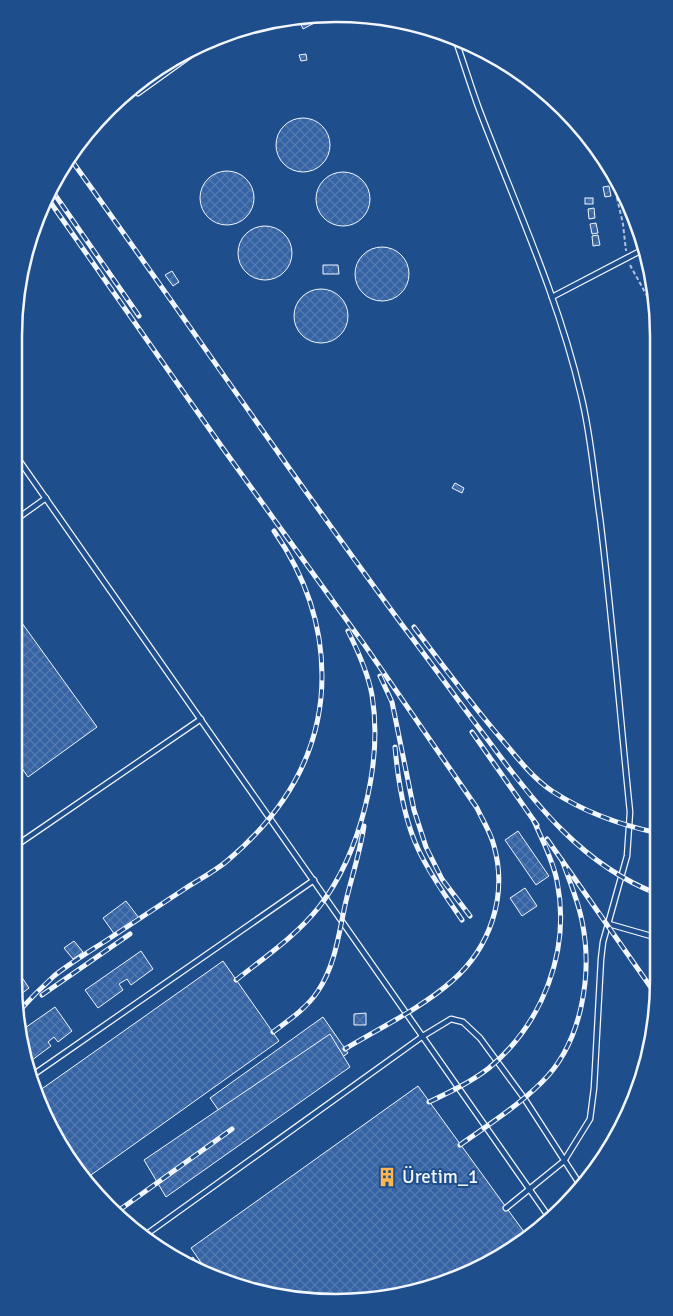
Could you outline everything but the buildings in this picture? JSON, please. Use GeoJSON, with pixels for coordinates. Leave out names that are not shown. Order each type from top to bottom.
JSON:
{"type":"FeatureCollection","features":[{"type":"Feature","properties":{"kind":"lane"},"geometry":{"type":"LineString","coordinates":[[458,46],[479,109],[518,205],[552,297],[572,358],[589,435],[603,544],[630,812],[627,856],[600,959],[594,1088],[590,1119],[564,1161],[506,1208]]}},
{"type":"Feature","properties":{"kind":"lane"},"geometry":{"type":"LineString","coordinates":[[138,94],[169,71]]}},
{"type":"Feature","properties":{"kind":"lane"},"geometry":{"type":"LineString","coordinates":[[552,297],[639,252]]}},
{"type":"Feature","properties":{"kind":"lane"},"geometry":{"type":"LineString","coordinates":[[22,464],[547,1214]]}},
{"type":"Feature","properties":{"kind":"lane"},"geometry":{"type":"LineString","coordinates":[[22,515],[46,498]]}},
{"type":"Feature","properties":{"kind":"lane"},"geometry":{"type":"LineString","coordinates":[[22,842],[201,719]]}},
{"type":"Feature","properties":{"kind":"lane"},"geometry":{"type":"LineString","coordinates":[[37,1072],[314,880]]}},
{"type":"Feature","properties":{"kind":"lane"},"geometry":{"type":"LineString","coordinates":[[608,924],[650,936]]}},
{"type":"Feature","properties":{"kind":"lane"},"geometry":{"type":"LineString","coordinates":[[149,1232],[423,1036],[451,1019],[463,1022],[480,1038],[524,1098],[578,1181]]}},
{"type":"Feature","properties":{"kind":"path"},"geometry":{"type":"LineString","coordinates":[[616,195],[623,224],[627,258],[648,299]]}},
{"type":"Feature","properties":{"kind":"railway"},"geometry":{"type":"LineString","coordinates":[[74,164],[361,568],[523,787],[583,850],[606,867],[650,890]]}},
{"type":"Feature","properties":{"kind":"railway"},"geometry":{"type":"LineString","coordinates":[[56,196],[139,316]]}},
{"type":"Feature","properties":{"kind":"railway"},"geometry":{"type":"LineString","coordinates":[[52,204],[222,447],[366,647],[477,808],[493,841],[498,865],[499,884],[497,902],[486,937],[477,953],[465,968],[440,991],[414,1009],[345,1049]]}},
{"type":"Feature","properties":{"kind":"railway"},"geometry":{"type":"LineString","coordinates":[[24,1006],[54,976],[66,967],[227,861],[266,823],[296,779],[307,755],[315,730],[320,704],[321,656],[315,618],[309,600],[294,564],[274,531]]}},
{"type":"Feature","properties":{"kind":"railway"},"geometry":{"type":"LineString","coordinates":[[414,627],[492,728],[538,780],[564,799],[590,811],[616,822],[650,831]]}},
{"type":"Feature","properties":{"kind":"railway"},"geometry":{"type":"LineString","coordinates":[[236,980],[290,937],[310,918],[334,885],[347,861],[357,834],[371,777],[375,721],[368,679],[348,631]]}},
{"type":"Feature","properties":{"kind":"railway"},"geometry":{"type":"LineString","coordinates":[[380,676],[392,702],[414,810],[426,847],[442,879],[470,916]]}},
{"type":"Feature","properties":{"kind":"railway"},"geometry":{"type":"LineString","coordinates":[[472,732],[537,825]]}},
{"type":"Feature","properties":{"kind":"railway"},"geometry":{"type":"LineString","coordinates":[[395,747],[402,800],[414,839],[439,887],[462,920]]}},
{"type":"Feature","properties":{"kind":"railway"},"geometry":{"type":"LineString","coordinates":[[429,1102],[475,1078],[508,1050],[524,1030],[538,1007],[548,984],[556,959],[560,933],[560,907],[553,865],[534,821]]}},
{"type":"Feature","properties":{"kind":"railway"},"geometry":{"type":"LineString","coordinates":[[273,1032],[309,1003],[329,970],[364,826]]}},
{"type":"Feature","properties":{"kind":"railway"},"geometry":{"type":"LineString","coordinates":[[547,839],[650,986]]}},
{"type":"Feature","properties":{"kind":"railway"},"geometry":{"type":"LineString","coordinates":[[460,1145],[513,1107],[542,1082],[556,1066],[567,1048],[575,1028],[585,985],[585,942],[578,905],[562,860]]}},
{"type":"Feature","properties":{"kind":"railway"},"geometry":{"type":"LineString","coordinates":[[42,995],[130,934]]}},
{"type":"Feature","properties":{"kind":"railway"},"geometry":{"type":"LineString","coordinates":[[121,1209],[232,1129]]}},
{"type":"Feature","properties":{"kind":"place","name":"Üretim_1"},"geometry":{"type":"Point","coordinates":[387,1177]}}]}
